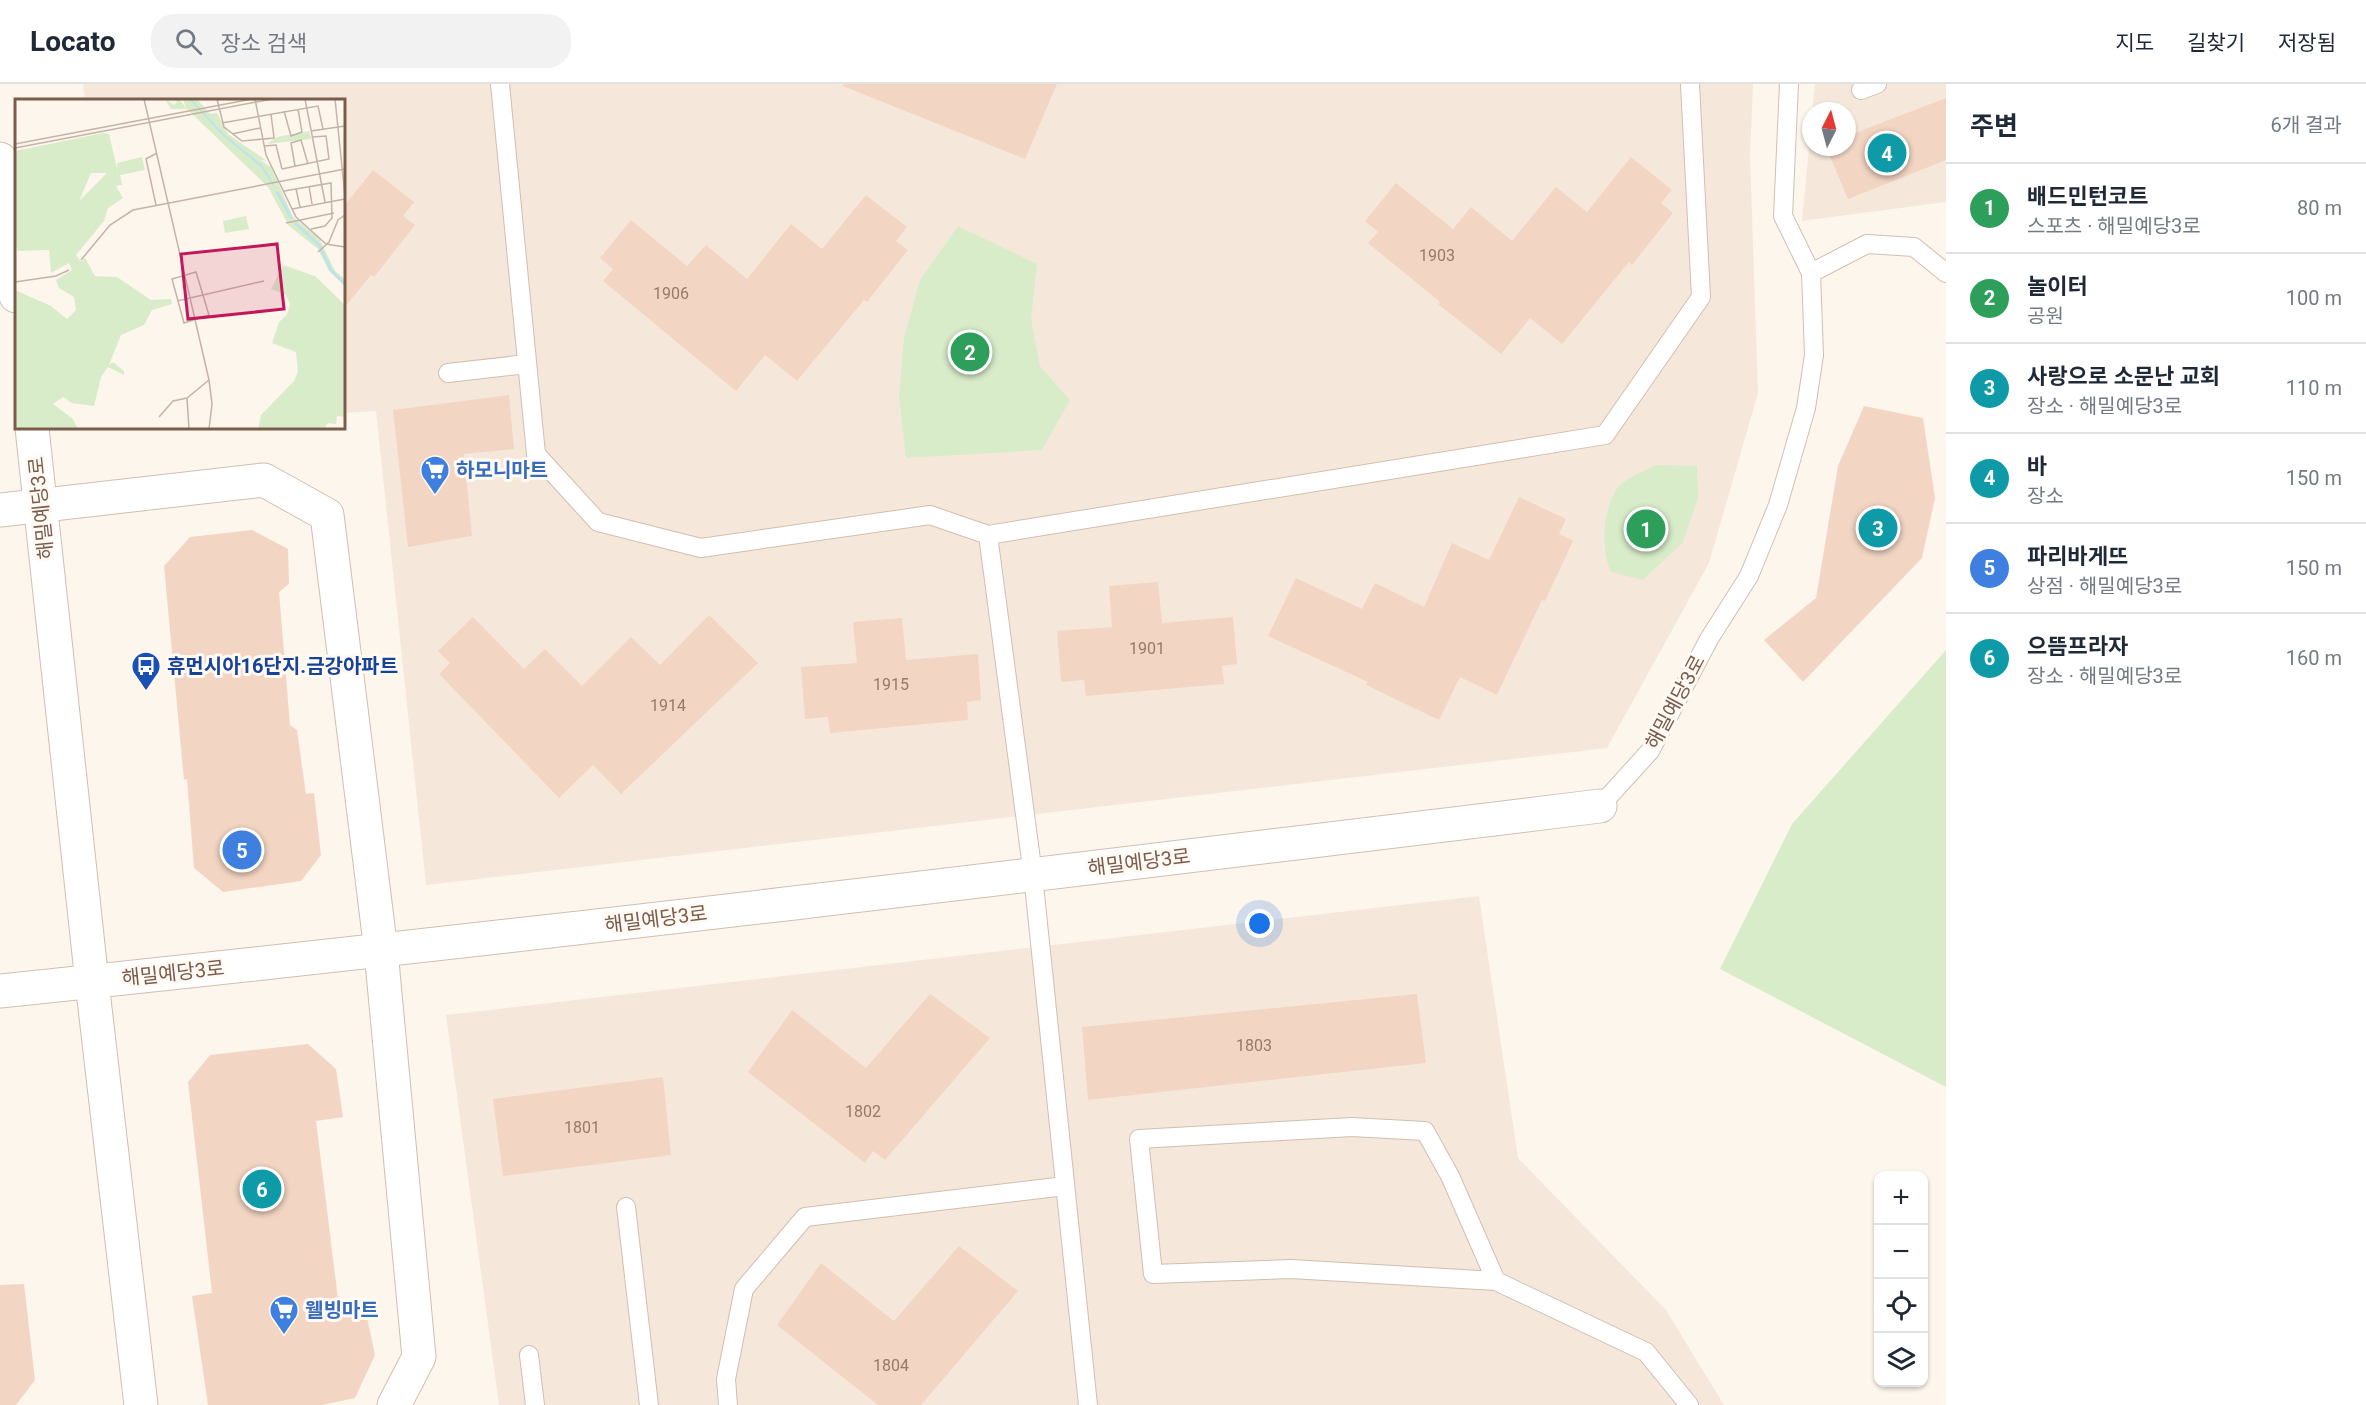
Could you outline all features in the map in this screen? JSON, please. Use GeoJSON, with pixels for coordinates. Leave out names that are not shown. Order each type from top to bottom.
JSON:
{"type":"FeatureCollection","features":[{"type":"Feature","properties":{"kind":"street"},"geometry":{"type":"LineString","coordinates":[[0,159],[15,288]]}},
{"type":"Feature","properties":{"kind":"street","name":"해밀예당3로"},"geometry":{"type":"LineString","coordinates":[[32,429],[141,1405]]}},
{"type":"Feature","properties":{"kind":"street"},"geometry":{"type":"LineString","coordinates":[[0,510],[264,480],[327,515],[381,951],[419,1357],[394,1405]]}},
{"type":"Feature","properties":{"kind":"street","name":"해밀예당3로"},"geometry":{"type":"LineString","coordinates":[[92,982],[381,951],[1033,875],[1600,806]]}},
{"type":"Feature","properties":{"kind":"street"},"geometry":{"type":"LineString","coordinates":[[0,992],[92,982]]}},
{"type":"Feature","properties":{"kind":"lane"},"geometry":{"type":"LineString","coordinates":[[500,84],[536,454],[598,522],[701,548],[930,515],[988,535],[1605,435],[1701,297],[1690,84]]}},
{"type":"Feature","properties":{"kind":"lane"},"geometry":{"type":"LineString","coordinates":[[1789,84],[1783,216],[1811,273],[1867,244],[1914,247],[1946,273]]}},
{"type":"Feature","properties":{"kind":"lane","name":"해밀예당3로"},"geometry":{"type":"LineString","coordinates":[[1600,806],[1650,751],[1709,639],[1749,576],[1778,505],[1806,408],[1814,355],[1811,273]]}},
{"type":"Feature","properties":{"kind":"lane"},"geometry":{"type":"LineString","coordinates":[[448,373],[527,364]]}},
{"type":"Feature","properties":{"kind":"lane"},"geometry":{"type":"LineString","coordinates":[[988,535],[1033,875],[1088,1405]]}},
{"type":"Feature","properties":{"kind":"lane"},"geometry":{"type":"LineString","coordinates":[[1496,1281],[1450,1176],[1425,1131],[1352,1127],[1138,1138],[1153,1274],[1291,1269],[1496,1281],[1646,1352],[1689,1405]]}},
{"type":"Feature","properties":{"kind":"lane"},"geometry":{"type":"LineString","coordinates":[[728,1405],[726,1379],[744,1289],[805,1217],[1065,1186]]}},
{"type":"Feature","properties":{"kind":"lane"},"geometry":{"type":"LineString","coordinates":[[626,1207],[649,1405]]}},
{"type":"Feature","properties":{"kind":"lane"},"geometry":{"type":"LineString","coordinates":[[529,1355],[535,1405]]}},
{"type":"Feature","properties":{"kind":"shaded area"},"geometry":{"type":"Polygon","coordinates":[[[83,84],[1753,84],[1750,156],[1758,393],[1709,563],[1607,748],[426,885],[376,411],[345,413],[345,99],[85,99],[83,84]]]}},
{"type":"Feature","properties":{"kind":"shaded area"},"geometry":{"type":"Polygon","coordinates":[[[1815,84],[1946,84],[1946,202],[1802,221],[1808,156],[1856,156],[1856,102],[1813,102],[1815,84]]]}},
{"type":"Feature","properties":{"kind":"shaded area"},"geometry":{"type":"Polygon","coordinates":[[[1479,896],[1518,1158],[1666,1310],[1724,1405],[499,1405],[446,1015],[1479,896]]]}},
{"type":"Feature","properties":{"kind":"green space"},"geometry":{"type":"Polygon","coordinates":[[[958,226],[1037,264],[1031,319],[1040,366],[1070,400],[1042,450],[906,458],[899,397],[904,338],[920,280],[958,226]]]}},
{"type":"Feature","properties":{"kind":"green space"},"geometry":{"type":"Polygon","coordinates":[[[1656,465],[1697,466],[1698,498],[1683,542],[1643,580],[1611,572],[1604,540],[1609,505],[1622,483],[1656,465]]]}},
{"type":"Feature","properties":{"kind":"green space"},"geometry":{"type":"Polygon","coordinates":[[[1946,650],[1946,1087],[1720,969],[1792,824],[1946,650]]]}},
{"type":"Feature","properties":{"kind":"building"},"geometry":{"type":"Polygon","coordinates":[[[844,84],[1057,84],[1025,159],[843,86],[844,84]]]}},
{"type":"Feature","properties":{"kind":"building"},"geometry":{"type":"Polygon","coordinates":[[[1946,98],[1946,160],[1848,199],[1830,156],[1856,156],[1856,133],[1946,98]]]}},
{"type":"Feature","properties":{"kind":"building"},"geometry":{"type":"Polygon","coordinates":[[[1631,157],[1672,190],[1661,203],[1673,213],[1632,265],[1629,262],[1562,344],[1530,318],[1501,354],[1438,304],[1440,302],[1368,243],[1378,232],[1365,221],[1396,183],[1453,229],[1471,207],[1512,241],[1556,187],[1587,212],[1631,157]]]}},
{"type":"Feature","properties":{"kind":"building"},"geometry":{"type":"Polygon","coordinates":[[[373,170],[414,202],[403,216],[415,225],[374,277],[371,275],[345,307],[345,205],[373,170]]]}},
{"type":"Feature","properties":{"kind":"building"},"geometry":{"type":"Polygon","coordinates":[[[866,195],[907,227],[896,241],[908,250],[867,302],[864,300],[797,381],[765,355],[736,391],[603,281],[613,269],[600,258],[631,220],[687,266],[706,245],[747,279],[791,224],[822,249],[866,195]]]}},
{"type":"Feature","properties":{"kind":"building","name":"하모니마트"},"geometry":{"type":"Polygon","coordinates":[[[509,395],[514,449],[464,454],[472,536],[408,547],[393,410],[509,395]]]}},
{"type":"Feature","properties":{"kind":"building"},"geometry":{"type":"Polygon","coordinates":[[[1864,406],[1923,418],[1935,498],[1922,558],[1803,682],[1764,640],[1816,598],[1838,466],[1864,406]]]}},
{"type":"Feature","properties":{"kind":"building"},"geometry":{"type":"Polygon","coordinates":[[[1519,497],[1566,519],[1559,534],[1573,541],[1497,695],[1460,677],[1439,720],[1366,685],[1368,682],[1268,636],[1296,578],[1362,609],[1375,583],[1424,607],[1452,543],[1489,560],[1519,497]]]}},
{"type":"Feature","properties":{"kind":"building"},"geometry":{"type":"Polygon","coordinates":[[[252,530],[288,549],[289,584],[279,592],[290,725],[297,730],[306,794],[314,793],[321,855],[301,881],[223,892],[194,868],[187,779],[184,780],[164,566],[190,537],[252,530]]]}},
{"type":"Feature","properties":{"kind":"building"},"geometry":{"type":"Polygon","coordinates":[[[1158,582],[1162,623],[1233,617],[1237,664],[1222,666],[1224,684],[1086,696],[1084,680],[1061,682],[1057,631],[1112,627],[1109,586],[1158,582]]]}},
{"type":"Feature","properties":{"kind":"building"},"geometry":{"type":"Polygon","coordinates":[[[709,615],[758,663],[621,794],[593,765],[559,798],[439,674],[450,663],[438,651],[473,617],[524,669],[545,649],[582,686],[631,637],[660,665],[709,615]]]}},
{"type":"Feature","properties":{"kind":"building"},"geometry":{"type":"Polygon","coordinates":[[[902,618],[906,660],[978,654],[981,700],[967,702],[968,720],[830,733],[828,717],[805,719],[801,667],[857,663],[853,622],[902,618]]]}},
{"type":"Feature","properties":{"kind":"building"},"geometry":{"type":"Polygon","coordinates":[[[930,994],[990,1038],[885,1160],[873,1151],[865,1163],[748,1072],[792,1010],[866,1068],[930,994]]]}},
{"type":"Feature","properties":{"kind":"building"},"geometry":{"type":"Polygon","coordinates":[[[1417,994],[1426,1063],[1088,1100],[1082,1027],[1417,994]]]}},
{"type":"Feature","properties":{"kind":"building"},"geometry":{"type":"Polygon","coordinates":[[[308,1044],[336,1069],[343,1117],[316,1121],[340,1315],[366,1313],[375,1355],[355,1398],[322,1405],[208,1405],[192,1296],[212,1293],[188,1082],[210,1055],[308,1044]]]}},
{"type":"Feature","properties":{"kind":"building"},"geometry":{"type":"Polygon","coordinates":[[[663,1077],[671,1155],[503,1176],[493,1099],[663,1077]]]}},
{"type":"Feature","properties":{"kind":"building"},"geometry":{"type":"Polygon","coordinates":[[[959,1246],[1018,1291],[921,1405],[878,1405],[777,1325],[821,1263],[894,1321],[959,1246]]]}},
{"type":"Feature","properties":{"kind":"building"},"geometry":{"type":"Polygon","coordinates":[[[24,1284],[35,1380],[16,1405],[0,1405],[0,1285],[24,1284]]]}},
{"type":"Feature","properties":{"kind":"place","name":"바"},"geometry":{"type":"Point","coordinates":[1887,153]}},
{"type":"Feature","properties":{"kind":"place","name":"놀이터"},"geometry":{"type":"Point","coordinates":[970,352]}},
{"type":"Feature","properties":{"kind":"place","name":"하모니마트"},"geometry":{"type":"Point","coordinates":[435,496]}},
{"type":"Feature","properties":{"kind":"place","name":"사랑으로 소문난 교회"},"geometry":{"type":"Point","coordinates":[1878,528]}},
{"type":"Feature","properties":{"kind":"place","name":"배드민턴코트"},"geometry":{"type":"Point","coordinates":[1646,529]}},
{"type":"Feature","properties":{"kind":"place","name":"휴먼시아16단지.금강아파트"},"geometry":{"type":"Point","coordinates":[146,692]}},
{"type":"Feature","properties":{"kind":"place","name":"파리바게뜨"},"geometry":{"type":"Point","coordinates":[242,850]}},
{"type":"Feature","properties":{"kind":"place","name":"으뜸프라자"},"geometry":{"type":"Point","coordinates":[262,1189]}},
{"type":"Feature","properties":{"kind":"place","name":"웰빙마트"},"geometry":{"type":"Point","coordinates":[284,1336]}}]}
